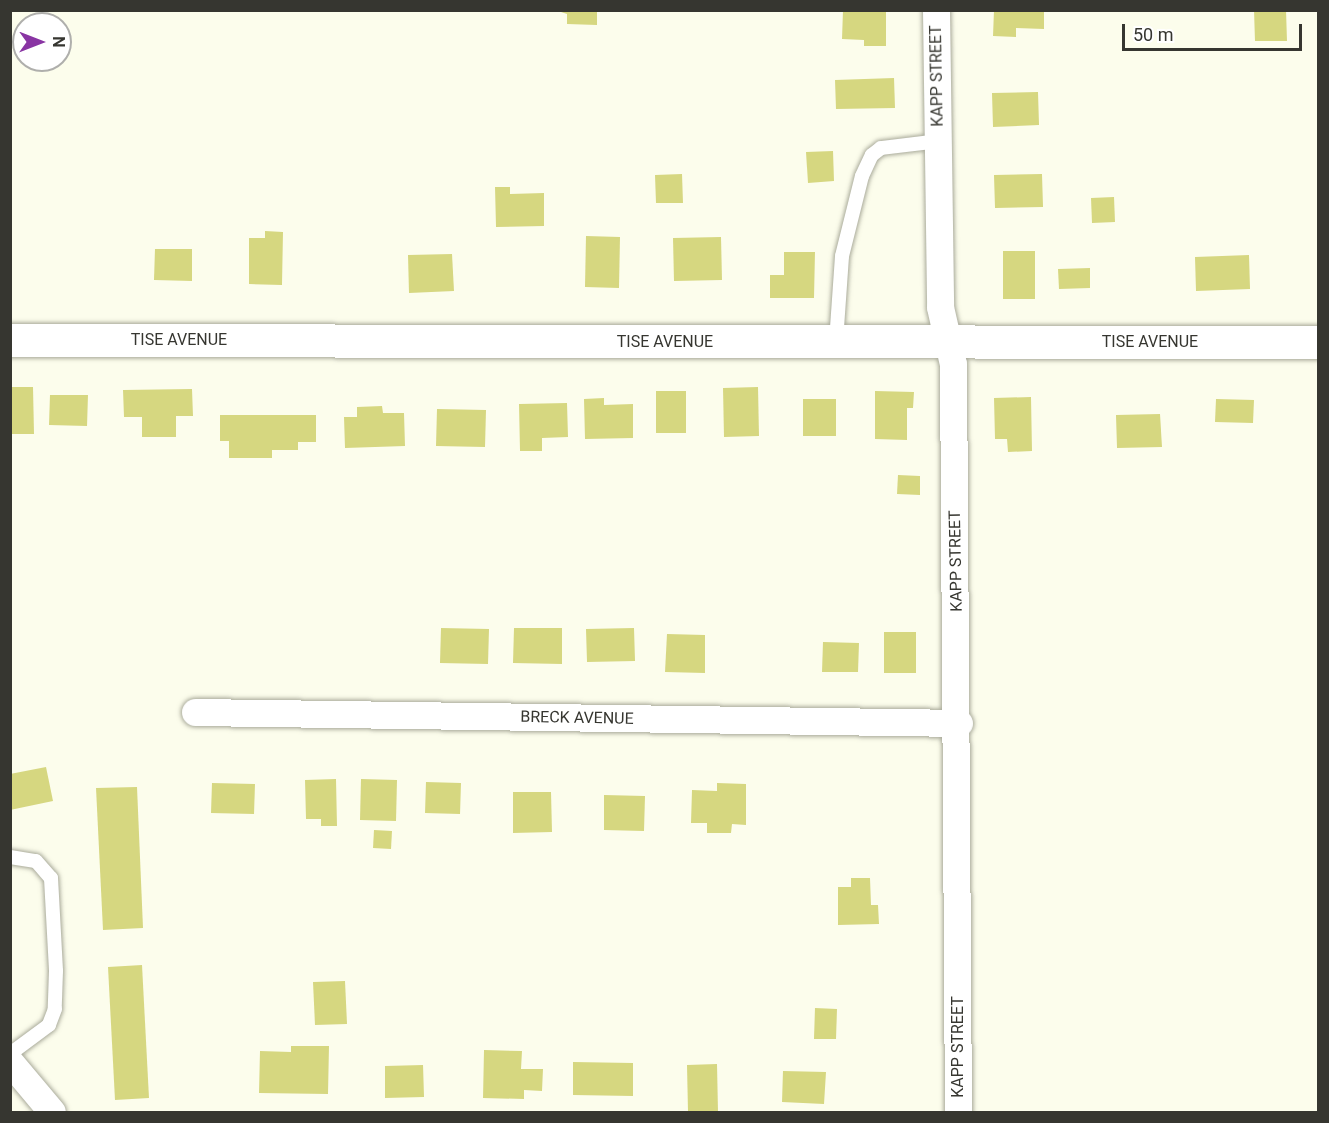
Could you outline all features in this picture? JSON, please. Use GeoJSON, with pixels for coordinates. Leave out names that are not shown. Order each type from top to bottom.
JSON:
{"type":"FeatureCollection","features":[{"type":"Feature","properties":{"kind":"street","name":"KAPP STREET"},"geometry":{"type":"LineString","coordinates":[[936,10],[940,307],[953,363],[959,723],[958,1113]]}},
{"type":"Feature","properties":{"kind":"street","name":"TISE AVENUE"},"geometry":{"type":"LineString","coordinates":[[10,340],[1318,342]]}},
{"type":"Feature","properties":{"kind":"street","name":"BRECK AVENUE"},"geometry":{"type":"LineString","coordinates":[[195,712],[959,723]]}},
{"type":"Feature","properties":{"kind":"street"},"geometry":{"type":"LineString","coordinates":[[10,1062],[51,1113]]}},
{"type":"Feature","properties":{"kind":"lane"},"geometry":{"type":"LineString","coordinates":[[836,342],[842,256],[862,176],[872,155],[881,148],[939,141]]}},
{"type":"Feature","properties":{"kind":"lane"},"geometry":{"type":"LineString","coordinates":[[10,857],[36,861],[51,878],[56,987],[55,1009],[49,1025],[10,1054]]}},
{"type":"Feature","properties":{"kind":"building"},"geometry":{"type":"Polygon","coordinates":[[[555,10],[597,10],[597,25],[567,24],[567,14],[555,10]]]}},
{"type":"Feature","properties":{"kind":"building"},"geometry":{"type":"Polygon","coordinates":[[[843,10],[886,10],[886,46],[864,46],[864,40],[842,39],[843,10]]]}},
{"type":"Feature","properties":{"kind":"building"},"geometry":{"type":"Polygon","coordinates":[[[994,10],[1044,10],[1044,29],[1016,28],[1016,37],[993,36],[994,10]]]}},
{"type":"Feature","properties":{"kind":"building"},"geometry":{"type":"Polygon","coordinates":[[[1254,10],[1286,10],[1287,41],[1255,41],[1254,10]]]}},
{"type":"Feature","properties":{"kind":"building"},"geometry":{"type":"Polygon","coordinates":[[[894,78],[895,108],[836,109],[835,80],[894,78]]]}},
{"type":"Feature","properties":{"kind":"building"},"geometry":{"type":"Polygon","coordinates":[[[1038,92],[1039,125],[993,127],[992,93],[1038,92]]]}},
{"type":"Feature","properties":{"kind":"building"},"geometry":{"type":"Polygon","coordinates":[[[833,151],[834,181],[808,183],[806,152],[833,151]]]}},
{"type":"Feature","properties":{"kind":"building"},"geometry":{"type":"Polygon","coordinates":[[[682,174],[683,203],[656,203],[655,175],[682,174]]]}},
{"type":"Feature","properties":{"kind":"building"},"geometry":{"type":"Polygon","coordinates":[[[1042,174],[1043,207],[995,208],[994,175],[1042,174]]]}},
{"type":"Feature","properties":{"kind":"building"},"geometry":{"type":"Polygon","coordinates":[[[495,187],[510,187],[510,194],[544,193],[544,226],[496,227],[495,187]]]}},
{"type":"Feature","properties":{"kind":"building"},"geometry":{"type":"Polygon","coordinates":[[[1114,197],[1115,222],[1092,223],[1091,198],[1114,197]]]}},
{"type":"Feature","properties":{"kind":"building"},"geometry":{"type":"Polygon","coordinates":[[[265,231],[283,232],[282,285],[249,284],[249,238],[265,238],[265,231]]]}},
{"type":"Feature","properties":{"kind":"building"},"geometry":{"type":"Polygon","coordinates":[[[586,236],[620,237],[619,288],[585,287],[586,236]]]}},
{"type":"Feature","properties":{"kind":"building"},"geometry":{"type":"Polygon","coordinates":[[[721,237],[722,280],[674,281],[673,238],[721,237]]]}},
{"type":"Feature","properties":{"kind":"building"},"geometry":{"type":"Polygon","coordinates":[[[155,249],[192,249],[192,281],[154,280],[155,249]]]}},
{"type":"Feature","properties":{"kind":"building"},"geometry":{"type":"Polygon","coordinates":[[[1003,251],[1035,251],[1035,299],[1003,299],[1003,251]]]}},
{"type":"Feature","properties":{"kind":"building"},"geometry":{"type":"Polygon","coordinates":[[[784,252],[815,252],[814,298],[770,298],[770,275],[784,275],[784,252]]]}},
{"type":"Feature","properties":{"kind":"building"},"geometry":{"type":"Polygon","coordinates":[[[452,254],[454,291],[409,293],[408,255],[452,254]]]}},
{"type":"Feature","properties":{"kind":"building"},"geometry":{"type":"Polygon","coordinates":[[[1249,255],[1250,289],[1196,291],[1195,257],[1249,255]]]}},
{"type":"Feature","properties":{"kind":"building"},"geometry":{"type":"Polygon","coordinates":[[[1090,268],[1090,288],[1059,289],[1058,269],[1090,268]]]}},
{"type":"Feature","properties":{"kind":"building"},"geometry":{"type":"Polygon","coordinates":[[[10,387],[33,387],[34,434],[10,434],[10,387]]]}},
{"type":"Feature","properties":{"kind":"building"},"geometry":{"type":"Polygon","coordinates":[[[758,387],[759,436],[724,437],[723,388],[758,387]]]}},
{"type":"Feature","properties":{"kind":"building"},"geometry":{"type":"Polygon","coordinates":[[[192,389],[193,416],[176,416],[176,437],[142,437],[142,417],[124,417],[123,390],[192,389]]]}},
{"type":"Feature","properties":{"kind":"building"},"geometry":{"type":"Polygon","coordinates":[[[656,391],[686,391],[686,433],[656,433],[656,391]]]}},
{"type":"Feature","properties":{"kind":"building"},"geometry":{"type":"Polygon","coordinates":[[[875,391],[914,392],[913,408],[907,408],[907,440],[875,439],[875,391]]]}},
{"type":"Feature","properties":{"kind":"building"},"geometry":{"type":"Polygon","coordinates":[[[50,395],[88,395],[87,426],[49,425],[50,395]]]}},
{"type":"Feature","properties":{"kind":"building"},"geometry":{"type":"Polygon","coordinates":[[[1031,397],[1032,451],[1008,452],[1007,439],[995,439],[994,398],[1031,397]]]}},
{"type":"Feature","properties":{"kind":"building"},"geometry":{"type":"Polygon","coordinates":[[[604,398],[604,405],[633,404],[633,438],[585,439],[584,399],[604,398]]]}},
{"type":"Feature","properties":{"kind":"building"},"geometry":{"type":"Polygon","coordinates":[[[803,399],[836,399],[836,436],[803,436],[803,399]]]}},
{"type":"Feature","properties":{"kind":"building"},"geometry":{"type":"Polygon","coordinates":[[[1216,399],[1254,400],[1253,423],[1215,422],[1216,399]]]}},
{"type":"Feature","properties":{"kind":"building"},"geometry":{"type":"Polygon","coordinates":[[[567,403],[568,437],[542,438],[542,451],[520,451],[519,404],[567,403]]]}},
{"type":"Feature","properties":{"kind":"building"},"geometry":{"type":"Polygon","coordinates":[[[382,406],[383,413],[404,413],[405,446],[345,448],[344,417],[357,417],[357,407],[382,406]]]}},
{"type":"Feature","properties":{"kind":"building"},"geometry":{"type":"Polygon","coordinates":[[[437,409],[486,410],[485,447],[436,446],[437,409]]]}},
{"type":"Feature","properties":{"kind":"building"},"geometry":{"type":"Polygon","coordinates":[[[1160,414],[1162,447],[1117,448],[1116,415],[1160,414]]]}},
{"type":"Feature","properties":{"kind":"building"},"geometry":{"type":"Polygon","coordinates":[[[220,415],[316,415],[316,442],[298,442],[298,450],[272,450],[272,458],[229,458],[229,441],[220,441],[220,415]]]}},
{"type":"Feature","properties":{"kind":"building"},"geometry":{"type":"Polygon","coordinates":[[[898,475],[920,476],[920,495],[897,494],[898,475]]]}},
{"type":"Feature","properties":{"kind":"building"},"geometry":{"type":"Polygon","coordinates":[[[441,628],[489,629],[488,664],[440,663],[441,628]]]}},
{"type":"Feature","properties":{"kind":"building"},"geometry":{"type":"Polygon","coordinates":[[[514,628],[562,628],[562,664],[513,663],[514,628]]]}},
{"type":"Feature","properties":{"kind":"building"},"geometry":{"type":"Polygon","coordinates":[[[634,628],[635,661],[587,662],[586,629],[634,628]]]}},
{"type":"Feature","properties":{"kind":"building"},"geometry":{"type":"Polygon","coordinates":[[[884,632],[916,632],[916,673],[884,673],[884,632]]]}},
{"type":"Feature","properties":{"kind":"building"},"geometry":{"type":"Polygon","coordinates":[[[667,634],[705,635],[705,673],[665,672],[667,634]]]}},
{"type":"Feature","properties":{"kind":"building"},"geometry":{"type":"Polygon","coordinates":[[[823,642],[859,643],[858,672],[822,672],[823,642]]]}},
{"type":"Feature","properties":{"kind":"building"},"geometry":{"type":"Polygon","coordinates":[[[46,767],[53,801],[10,810],[10,774],[46,767]]]}},
{"type":"Feature","properties":{"kind":"building"},"geometry":{"type":"Polygon","coordinates":[[[336,779],[337,826],[321,826],[321,819],[306,819],[305,780],[336,779]]]}},
{"type":"Feature","properties":{"kind":"building"},"geometry":{"type":"Polygon","coordinates":[[[361,779],[397,780],[396,821],[360,820],[361,779]]]}},
{"type":"Feature","properties":{"kind":"building"},"geometry":{"type":"Polygon","coordinates":[[[426,782],[461,783],[460,814],[425,813],[426,782]]]}},
{"type":"Feature","properties":{"kind":"building"},"geometry":{"type":"Polygon","coordinates":[[[212,783],[255,784],[254,814],[211,813],[212,783]]]}},
{"type":"Feature","properties":{"kind":"building"},"geometry":{"type":"Polygon","coordinates":[[[717,783],[746,784],[746,825],[732,824],[731,833],[707,833],[707,823],[691,823],[692,790],[717,791],[717,783]]]}},
{"type":"Feature","properties":{"kind":"building"},"geometry":{"type":"Polygon","coordinates":[[[137,787],[143,928],[103,930],[96,788],[137,787]]]}},
{"type":"Feature","properties":{"kind":"building"},"geometry":{"type":"Polygon","coordinates":[[[513,792],[551,792],[552,832],[513,833],[513,792]]]}},
{"type":"Feature","properties":{"kind":"building"},"geometry":{"type":"Polygon","coordinates":[[[604,795],[645,796],[644,831],[604,830],[604,795]]]}},
{"type":"Feature","properties":{"kind":"building"},"geometry":{"type":"Polygon","coordinates":[[[374,830],[392,831],[391,849],[373,848],[374,830]]]}},
{"type":"Feature","properties":{"kind":"building"},"geometry":{"type":"Polygon","coordinates":[[[851,878],[870,878],[871,905],[878,905],[879,924],[838,925],[838,887],[851,887],[851,878]]]}},
{"type":"Feature","properties":{"kind":"building"},"geometry":{"type":"Polygon","coordinates":[[[142,965],[149,1098],[115,1100],[108,967],[142,965]]]}},
{"type":"Feature","properties":{"kind":"building"},"geometry":{"type":"Polygon","coordinates":[[[345,981],[347,1024],[315,1025],[313,982],[345,981]]]}},
{"type":"Feature","properties":{"kind":"building"},"geometry":{"type":"Polygon","coordinates":[[[815,1008],[837,1009],[836,1039],[814,1039],[815,1008]]]}},
{"type":"Feature","properties":{"kind":"building"},"geometry":{"type":"Polygon","coordinates":[[[291,1046],[329,1046],[328,1094],[259,1093],[260,1051],[291,1052],[291,1046]]]}},
{"type":"Feature","properties":{"kind":"building"},"geometry":{"type":"Polygon","coordinates":[[[484,1050],[522,1051],[521,1069],[543,1069],[542,1091],[524,1090],[524,1099],[483,1098],[484,1050]]]}},
{"type":"Feature","properties":{"kind":"building"},"geometry":{"type":"Polygon","coordinates":[[[573,1062],[633,1063],[633,1096],[573,1095],[573,1062]]]}},
{"type":"Feature","properties":{"kind":"building"},"geometry":{"type":"Polygon","coordinates":[[[717,1064],[718,1112],[688,1112],[687,1065],[717,1064]]]}},
{"type":"Feature","properties":{"kind":"building"},"geometry":{"type":"Polygon","coordinates":[[[423,1065],[424,1097],[385,1098],[385,1066],[423,1065]]]}},
{"type":"Feature","properties":{"kind":"building"},"geometry":{"type":"Polygon","coordinates":[[[783,1071],[826,1072],[824,1104],[782,1102],[783,1071]]]}}]}
